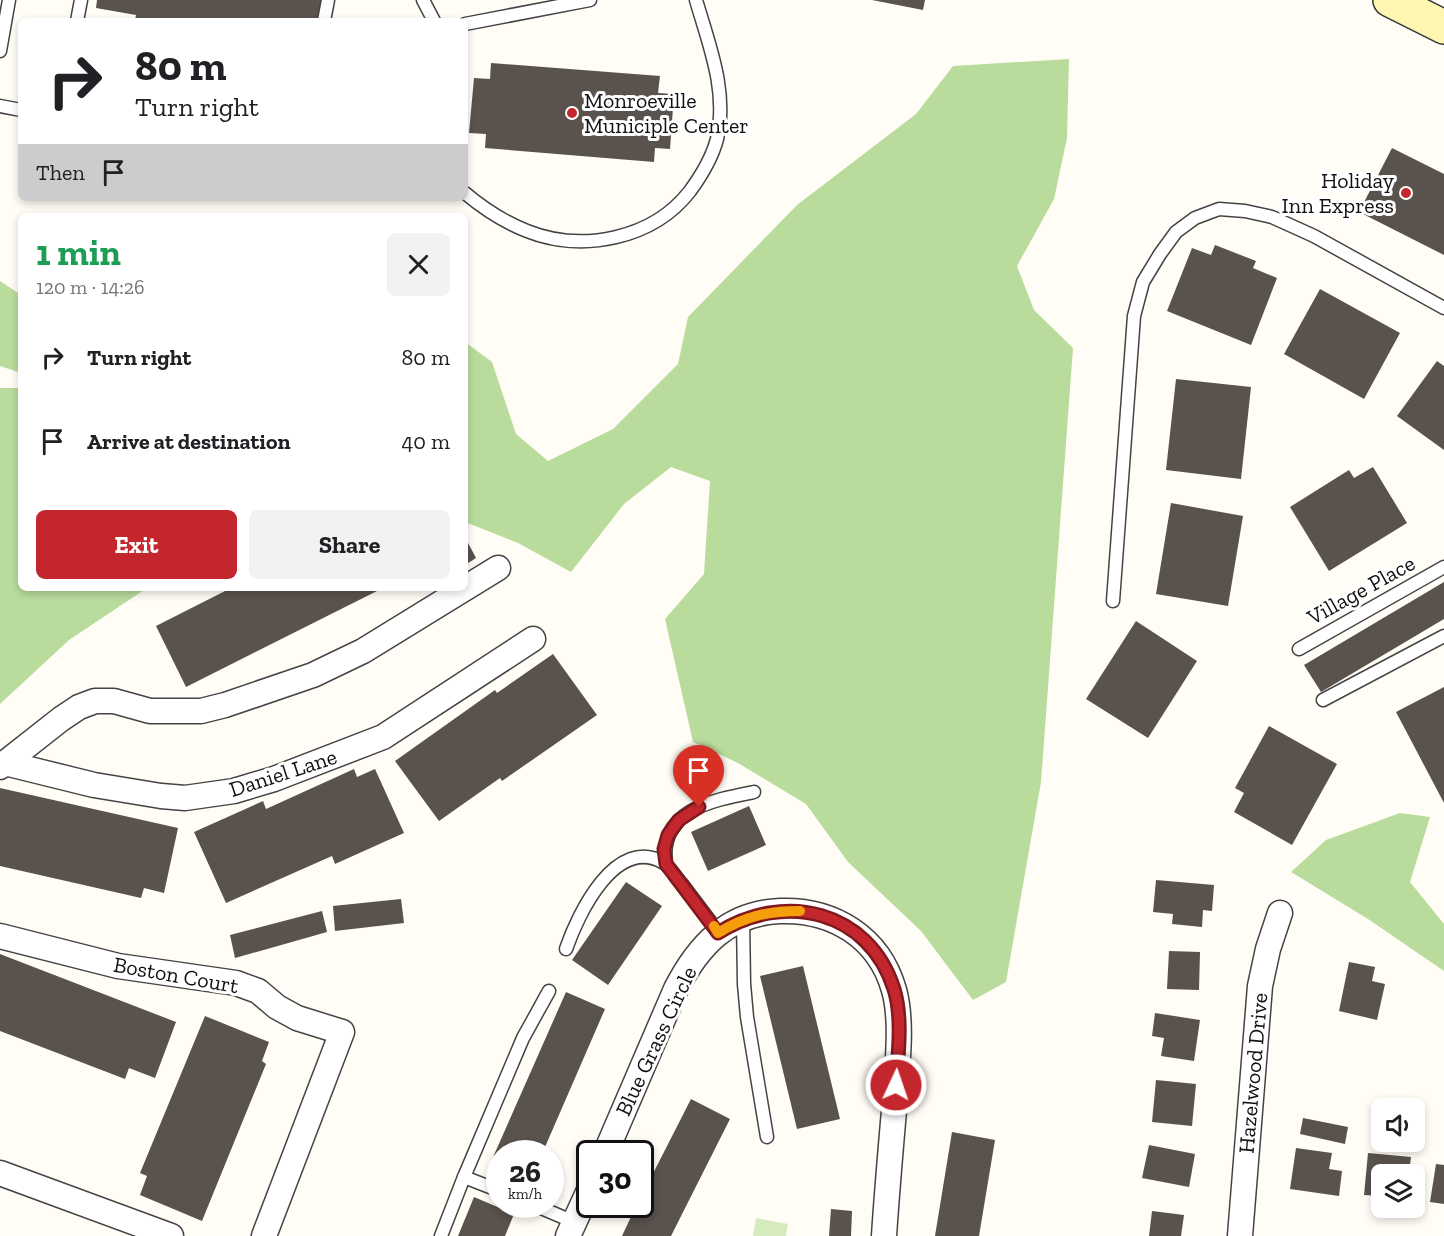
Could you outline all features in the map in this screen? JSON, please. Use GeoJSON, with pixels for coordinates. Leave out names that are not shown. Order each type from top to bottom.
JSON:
{"type":"FeatureCollection","features":[{"type":"Feature","properties":{"kind":"main road"},"geometry":{"type":"LineString","coordinates":[[1390,0],[1444,27]]}},
{"type":"Feature","properties":{"kind":"street","name":"Daniel Lane"},"geometry":{"type":"LineString","coordinates":[[468,586],[498,568]]}},
{"type":"Feature","properties":{"kind":"street","name":"Daniel Lane"},"geometry":{"type":"LineString","coordinates":[[3,765],[79,707],[95,701],[114,701],[150,711],[201,711],[225,705],[313,675],[363,651],[461,591]]}},
{"type":"Feature","properties":{"kind":"street","name":"Daniel Lane"},"geometry":{"type":"LineString","coordinates":[[3,765],[161,796],[185,798],[234,791],[274,779],[383,737],[534,639]]}},
{"type":"Feature","properties":{"kind":"street","name":"Blue Grass Circle"},"geometry":{"type":"LineString","coordinates":[[610,1140],[685,973],[703,947],[718,933],[742,919],[777,911],[819,914],[841,922],[859,935],[874,951],[887,971],[894,991],[898,1014],[897,1054],[884,1236]]}},
{"type":"Feature","properties":{"kind":"street","name":"Hazelwood Drive"},"geometry":{"type":"LineString","coordinates":[[1239,1236],[1260,986],[1268,949],[1280,913]]}},
{"type":"Feature","properties":{"kind":"street","name":"Boston Court"},"geometry":{"type":"LineString","coordinates":[[0,936],[118,966],[236,983],[258,992],[277,1007],[297,1018],[342,1032],[264,1236]]}},
{"type":"Feature","properties":{"kind":"street"},"geometry":{"type":"LineString","coordinates":[[0,1173],[171,1236]]}},
{"type":"Feature","properties":{"kind":"lane"},"geometry":{"type":"LineString","coordinates":[[0,51],[9,0]]}},
{"type":"Feature","properties":{"kind":"lane"},"geometry":{"type":"LineString","coordinates":[[78,18],[81,0]]}},
{"type":"Feature","properties":{"kind":"lane"},"geometry":{"type":"LineString","coordinates":[[325,18],[328,0]]}},
{"type":"Feature","properties":{"kind":"lane"},"geometry":{"type":"LineString","coordinates":[[423,0],[432,18]]}},
{"type":"Feature","properties":{"kind":"lane"},"geometry":{"type":"LineString","coordinates":[[468,23],[590,0]]}},
{"type":"Feature","properties":{"kind":"lane"},"geometry":{"type":"LineString","coordinates":[[468,195],[490,212],[529,232],[552,238],[599,241],[624,235],[668,214],[684,198],[709,161],[717,140],[720,118],[717,71],[696,0]]}},
{"type":"Feature","properties":{"kind":"lane"},"geometry":{"type":"LineString","coordinates":[[0,106],[18,109]]}},
{"type":"Feature","properties":{"kind":"lane"},"geometry":{"type":"LineString","coordinates":[[1113,601],[1134,316],[1143,282],[1176,232],[1195,218],[1219,209],[1245,211],[1272,217],[1314,236],[1444,308]]}},
{"type":"Feature","properties":{"kind":"lane","name":"Village Place"},"geometry":{"type":"LineString","coordinates":[[1299,649],[1444,567]]}},
{"type":"Feature","properties":{"kind":"lane"},"geometry":{"type":"LineString","coordinates":[[1323,700],[1444,636]]}},
{"type":"Feature","properties":{"kind":"lane"},"geometry":{"type":"LineString","coordinates":[[666,864],[664,849],[668,835],[679,820],[699,807],[723,798],[754,792]]}},
{"type":"Feature","properties":{"kind":"lane"},"geometry":{"type":"LineString","coordinates":[[566,949],[577,922],[607,874],[620,863],[641,856],[666,864],[718,933]]}},
{"type":"Feature","properties":{"kind":"lane"},"geometry":{"type":"LineString","coordinates":[[742,919],[747,1017],[767,1137]]}},
{"type":"Feature","properties":{"kind":"lane"},"geometry":{"type":"LineString","coordinates":[[441,1236],[523,1038],[549,991]]}},
{"type":"Feature","properties":{"kind":"lane"},"geometry":{"type":"LineString","coordinates":[[464,1177],[486,1186]]}},
{"type":"Feature","properties":{"kind":"lane"},"geometry":{"type":"LineString","coordinates":[[554,1218],[571,1229]]}},
{"type":"Feature","properties":{"kind":"green space"},"geometry":{"type":"Polygon","coordinates":[[[1069,59],[1067,138],[1054,199],[1017,266],[1034,310],[1073,348],[1041,782],[1006,982],[973,1000],[921,931],[848,862],[806,804],[738,763],[693,742],[665,619],[704,574],[710,481],[671,467],[624,504],[571,572],[518,543],[468,523],[468,344],[492,362],[516,434],[548,461],[613,429],[678,364],[688,317],[797,205],[916,114],[953,66],[1069,59]]]}},
{"type":"Feature","properties":{"kind":"green space"},"geometry":{"type":"Polygon","coordinates":[[[0,281],[18,293],[18,372],[0,366],[0,281]]]}},
{"type":"Feature","properties":{"kind":"green space"},"geometry":{"type":"Polygon","coordinates":[[[0,388],[18,388],[18,591],[142,591],[69,640],[0,704],[0,388]]]}},
{"type":"Feature","properties":{"kind":"green space"},"geometry":{"type":"Polygon","coordinates":[[[1400,813],[1430,817],[1410,882],[1444,924],[1444,971],[1368,919],[1291,872],[1326,840],[1400,813]]]}},
{"type":"Feature","properties":{"kind":"green space"},"geometry":{"type":"Polygon","coordinates":[[[756,1218],[788,1224],[786,1236],[753,1236],[756,1218]]]}},
{"type":"Feature","properties":{"kind":"building"},"geometry":{"type":"Polygon","coordinates":[[[97,0],[325,0],[322,18],[136,18],[136,15],[96,8],[97,0]]]}},
{"type":"Feature","properties":{"kind":"building"},"geometry":{"type":"Polygon","coordinates":[[[872,0],[925,0],[923,10],[872,0]]]}},
{"type":"Feature","properties":{"kind":"building","name":"Monroeville Municiple Center"},"geometry":{"type":"Polygon","coordinates":[[[491,63],[660,76],[658,93],[674,94],[670,149],[655,148],[654,162],[485,148],[486,134],[469,133],[474,78],[490,79],[491,63]]]}},
{"type":"Feature","properties":{"kind":"building","name":"Holiday Inn Express"},"geometry":{"type":"Polygon","coordinates":[[[1392,148],[1444,174],[1444,255],[1359,212],[1392,148]]]}},
{"type":"Feature","properties":{"kind":"building"},"geometry":{"type":"Polygon","coordinates":[[[1215,245],[1256,261],[1253,268],[1277,278],[1251,345],[1167,311],[1192,248],[1211,255],[1215,245]]]}},
{"type":"Feature","properties":{"kind":"building"},"geometry":{"type":"Polygon","coordinates":[[[1320,289],[1400,333],[1364,399],[1284,354],[1320,289]]]}},
{"type":"Feature","properties":{"kind":"building"},"geometry":{"type":"Polygon","coordinates":[[[1437,361],[1444,366],[1444,450],[1397,416],[1437,361]]]}},
{"type":"Feature","properties":{"kind":"building"},"geometry":{"type":"Polygon","coordinates":[[[1176,379],[1251,387],[1241,479],[1166,470],[1176,379]]]}},
{"type":"Feature","properties":{"kind":"building"},"geometry":{"type":"Polygon","coordinates":[[[1373,467],[1407,523],[1329,571],[1290,507],[1349,470],[1354,478],[1373,467]]]}},
{"type":"Feature","properties":{"kind":"building"},"geometry":{"type":"Polygon","coordinates":[[[1171,503],[1243,516],[1228,606],[1156,594],[1171,503]]]}},
{"type":"Feature","properties":{"kind":"building"},"geometry":{"type":"Polygon","coordinates":[[[468,543],[476,558],[468,563],[468,543]]]}},
{"type":"Feature","properties":{"kind":"building"},"geometry":{"type":"Polygon","coordinates":[[[1444,582],[1444,619],[1321,692],[1304,665],[1444,582]]]}},
{"type":"Feature","properties":{"kind":"building"},"geometry":{"type":"Polygon","coordinates":[[[225,591],[377,591],[186,687],[156,626],[225,591]]]}},
{"type":"Feature","properties":{"kind":"building"},"geometry":{"type":"Polygon","coordinates":[[[1136,621],[1197,661],[1148,738],[1086,699],[1136,621]]]}},
{"type":"Feature","properties":{"kind":"building"},"geometry":{"type":"Polygon","coordinates":[[[553,654],[597,715],[502,781],[500,778],[439,821],[395,761],[495,690],[497,693],[553,654]]]}},
{"type":"Feature","properties":{"kind":"building"},"geometry":{"type":"Polygon","coordinates":[[[1444,687],[1444,803],[1396,712],[1444,687]]]}},
{"type":"Feature","properties":{"kind":"building"},"geometry":{"type":"Polygon","coordinates":[[[1269,726],[1337,764],[1292,845],[1234,812],[1244,793],[1235,788],[1269,726]]]}},
{"type":"Feature","properties":{"kind":"building"},"geometry":{"type":"Polygon","coordinates":[[[354,769],[357,777],[375,769],[404,833],[335,864],[332,856],[226,903],[194,832],[263,801],[266,809],[354,769]]]}},
{"type":"Feature","properties":{"kind":"building"},"geometry":{"type":"Polygon","coordinates":[[[0,788],[178,828],[164,893],[144,888],[141,898],[0,866],[0,788]]]}},
{"type":"Feature","properties":{"kind":"building"},"geometry":{"type":"Polygon","coordinates":[[[749,806],[766,845],[708,871],[691,832],[749,806]]]}},
{"type":"Feature","properties":{"kind":"building"},"geometry":{"type":"Polygon","coordinates":[[[1156,880],[1214,885],[1212,911],[1203,910],[1202,927],[1172,924],[1173,914],[1153,912],[1156,880]]]}},
{"type":"Feature","properties":{"kind":"building"},"geometry":{"type":"Polygon","coordinates":[[[626,882],[662,906],[608,985],[572,960],[626,882]]]}},
{"type":"Feature","properties":{"kind":"building"},"geometry":{"type":"Polygon","coordinates":[[[401,899],[404,923],[335,931],[333,906],[401,899]]]}},
{"type":"Feature","properties":{"kind":"building"},"geometry":{"type":"Polygon","coordinates":[[[322,911],[327,932],[235,958],[230,935],[322,911]]]}},
{"type":"Feature","properties":{"kind":"building"},"geometry":{"type":"Polygon","coordinates":[[[1169,951],[1200,952],[1199,990],[1167,989],[1169,951]]]}},
{"type":"Feature","properties":{"kind":"building"},"geometry":{"type":"Polygon","coordinates":[[[0,954],[176,1022],[155,1078],[129,1068],[125,1079],[0,1031],[0,954]]]}},
{"type":"Feature","properties":{"kind":"building"},"geometry":{"type":"Polygon","coordinates":[[[1349,962],[1375,967],[1372,981],[1385,984],[1377,1020],[1339,1011],[1349,962]]]}},
{"type":"Feature","properties":{"kind":"building"},"geometry":{"type":"Polygon","coordinates":[[[803,966],[840,1119],[797,1129],[760,976],[803,966]]]}},
{"type":"Feature","properties":{"kind":"building"},"geometry":{"type":"Polygon","coordinates":[[[566,992],[605,1009],[548,1140],[501,1140],[566,992]]]}},
{"type":"Feature","properties":{"kind":"building"},"geometry":{"type":"Polygon","coordinates":[[[1155,1013],[1200,1020],[1194,1061],[1161,1056],[1164,1038],[1152,1036],[1155,1013]]]}},
{"type":"Feature","properties":{"kind":"building"},"geometry":{"type":"Polygon","coordinates":[[[205,1016],[269,1042],[262,1061],[266,1064],[202,1221],[140,1195],[147,1176],[140,1173],[205,1016]]]}},
{"type":"Feature","properties":{"kind":"building"},"geometry":{"type":"Polygon","coordinates":[[[1156,1080],[1196,1084],[1192,1126],[1152,1122],[1156,1080]]]}},
{"type":"Feature","properties":{"kind":"building"},"geometry":{"type":"Polygon","coordinates":[[[691,1099],[730,1119],[671,1236],[622,1236],[630,1218],[654,1218],[654,1172],[691,1099]]]}},
{"type":"Feature","properties":{"kind":"building"},"geometry":{"type":"Polygon","coordinates":[[[1303,1118],[1348,1127],[1345,1144],[1300,1134],[1303,1118]]]}},
{"type":"Feature","properties":{"kind":"building"},"geometry":{"type":"Polygon","coordinates":[[[952,1132],[995,1140],[979,1236],[935,1236],[952,1132]]]}},
{"type":"Feature","properties":{"kind":"building"},"geometry":{"type":"Polygon","coordinates":[[[1149,1145],[1195,1154],[1189,1187],[1142,1178],[1149,1145]]]}},
{"type":"Feature","properties":{"kind":"building"},"geometry":{"type":"Polygon","coordinates":[[[1296,1148],[1332,1153],[1329,1169],[1342,1171],[1339,1196],[1290,1189],[1296,1148]]]}},
{"type":"Feature","properties":{"kind":"building"},"geometry":{"type":"Polygon","coordinates":[[[1368,1153],[1411,1157],[1410,1164],[1371,1164],[1371,1195],[1364,1195],[1368,1153]]]}},
{"type":"Feature","properties":{"kind":"building"},"geometry":{"type":"Polygon","coordinates":[[[1436,1164],[1444,1165],[1444,1204],[1430,1202],[1436,1164]]]}},
{"type":"Feature","properties":{"kind":"building"},"geometry":{"type":"Polygon","coordinates":[[[474,1197],[486,1202],[486,1218],[512,1218],[505,1236],[458,1236],[474,1197]]]}},
{"type":"Feature","properties":{"kind":"building"},"geometry":{"type":"Polygon","coordinates":[[[831,1209],[852,1211],[851,1236],[829,1236],[831,1209]]]}},
{"type":"Feature","properties":{"kind":"building"},"geometry":{"type":"Polygon","coordinates":[[[1152,1211],[1184,1215],[1181,1236],[1149,1236],[1152,1211]]]}},
{"type":"Feature","properties":{"kind":"slow traffic"},"geometry":{"type":"LineString","coordinates":[[714,926],[718,933],[735,922],[755,915],[777,911],[800,911]]}},
{"type":"Feature","properties":{"kind":"place","name":"Monroeville Municiple Center"},"geometry":{"type":"Point","coordinates":[572,113]}},
{"type":"Feature","properties":{"kind":"place","name":"Holiday Inn Express"},"geometry":{"type":"Point","coordinates":[1406,193]}},
{"type":"Feature","properties":{"kind":"route"},"geometry":{"type":"LineString","coordinates":[[699,807],[679,820],[668,835],[664,849],[666,864],[718,933],[735,922],[755,915],[777,911],[800,911],[819,914],[841,922],[859,935],[874,951],[887,971],[894,991],[898,1014],[896,1085]]}}]}
